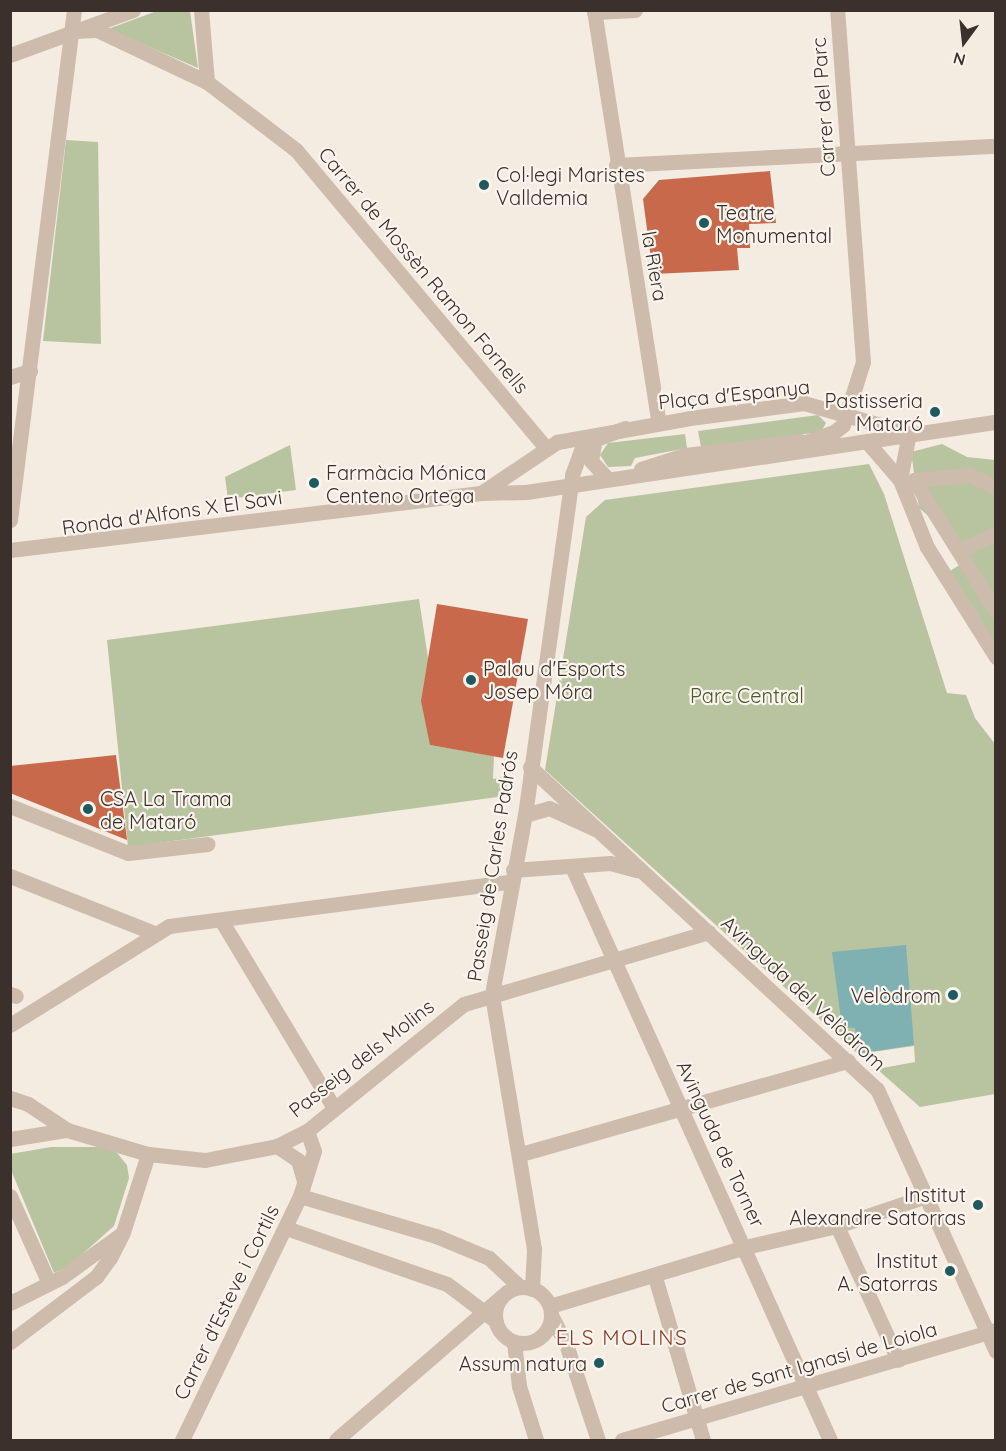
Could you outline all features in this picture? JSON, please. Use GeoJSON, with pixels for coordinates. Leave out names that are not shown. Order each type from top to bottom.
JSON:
{"type":"FeatureCollection","features":[{"type":"Feature","properties":{"kind":"street"},"geometry":{"type":"LineString","coordinates":[[10,520],[75,31],[74,10]]}},
{"type":"Feature","properties":{"kind":"street"},"geometry":{"type":"LineString","coordinates":[[10,55],[133,10]]}},
{"type":"Feature","properties":{"kind":"street"},"geometry":{"type":"LineString","coordinates":[[201,10],[207,82]]}},
{"type":"Feature","properties":{"kind":"street"},"geometry":{"type":"LineString","coordinates":[[594,11],[635,10]]}},
{"type":"Feature","properties":{"kind":"street","name":"Carrer del Parc"},"geometry":{"type":"LineString","coordinates":[[837,10],[863,362],[848,413]]}},
{"type":"Feature","properties":{"kind":"street","name":"la Riera"},"geometry":{"type":"LineString","coordinates":[[594,11],[616,165],[659,423]]}},
{"type":"Feature","properties":{"kind":"street","name":"Carrer de Mossèn Ramon Fornells"},"geometry":{"type":"LineString","coordinates":[[75,31],[97,30],[207,82],[296,150],[546,448]]}},
{"type":"Feature","properties":{"kind":"street"},"geometry":{"type":"LineString","coordinates":[[616,165],[996,147]]}},
{"type":"Feature","properties":{"kind":"street"},"geometry":{"type":"LineString","coordinates":[[10,377],[30,371]]}},
{"type":"Feature","properties":{"kind":"street","name":"Plaça d'Espanya"},"geometry":{"type":"LineString","coordinates":[[482,493],[546,448],[573,437],[659,423],[804,403],[848,413],[909,433]]}},
{"type":"Feature","properties":{"kind":"street"},"geometry":{"type":"LineString","coordinates":[[752,460],[834,432],[848,413]]}},
{"type":"Feature","properties":{"kind":"street"},"geometry":{"type":"LineString","coordinates":[[482,493],[570,485],[869,444],[909,433],[996,422]]}},
{"type":"Feature","properties":{"kind":"street","name":"Plaça d'Espanya"},"geometry":{"type":"LineString","coordinates":[[595,438],[625,428]]}},
{"type":"Feature","properties":{"kind":"street"},"geometry":{"type":"LineString","coordinates":[[900,480],[909,433]]}},
{"type":"Feature","properties":{"kind":"street"},"geometry":{"type":"LineString","coordinates":[[595,438],[591,461],[608,479]]}},
{"type":"Feature","properties":{"kind":"street"},"geometry":{"type":"LineString","coordinates":[[570,485],[577,454],[595,438]]}},
{"type":"Feature","properties":{"kind":"street"},"geometry":{"type":"LineString","coordinates":[[631,475],[666,459],[818,438]]}},
{"type":"Feature","properties":{"kind":"street"},"geometry":{"type":"LineString","coordinates":[[869,444],[900,480],[927,547],[996,657]]}},
{"type":"Feature","properties":{"kind":"street"},"geometry":{"type":"LineString","coordinates":[[996,487],[969,475],[914,480],[996,610]]}},
{"type":"Feature","properties":{"kind":"street","name":"Passeig de Carles Padrós"},"geometry":{"type":"LineString","coordinates":[[526,1288],[534,1249],[521,1154],[492,994],[511,876],[525,815],[570,485]]}},
{"type":"Feature","properties":{"kind":"street","name":"Ronda d'Alfons X El Savi"},"geometry":{"type":"LineString","coordinates":[[10,550],[482,493]]}},
{"type":"Feature","properties":{"kind":"street"},"geometry":{"type":"LineString","coordinates":[[960,550],[996,533]]}},
{"type":"Feature","properties":{"kind":"street","name":"Avinguda del Velòdrom"},"geometry":{"type":"LineString","coordinates":[[530,767],[637,870],[709,932],[848,1061],[887,1107],[926,1196],[992,1332],[996,1351]]}},
{"type":"Feature","properties":{"kind":"street"},"geometry":{"type":"LineString","coordinates":[[10,806],[128,853],[207,844]]}},
{"type":"Feature","properties":{"kind":"street","name":"Avinguda del Velòdrom"},"geometry":{"type":"LineString","coordinates":[[525,815],[549,808],[572,822],[598,830]]}},
{"type":"Feature","properties":{"kind":"street"},"geometry":{"type":"LineString","coordinates":[[10,1025],[154,933],[169,926],[572,867],[610,863],[637,870]]}},
{"type":"Feature","properties":{"kind":"street","name":"Avinguda de Torner"},"geometry":{"type":"LineString","coordinates":[[572,867],[830,1440]]}},
{"type":"Feature","properties":{"kind":"street"},"geometry":{"type":"LineString","coordinates":[[10,876],[154,933]]}},
{"type":"Feature","properties":{"kind":"street"},"geometry":{"type":"LineString","coordinates":[[221,920],[334,1108]]}},
{"type":"Feature","properties":{"kind":"street","name":"Passeig dels Molins"},"geometry":{"type":"LineString","coordinates":[[67,1130],[148,1154],[205,1160],[277,1146],[307,1131],[464,1004],[492,994],[615,962],[709,932]]}},
{"type":"Feature","properties":{"kind":"street"},"geometry":{"type":"LineString","coordinates":[[521,1154],[848,1061]]}},
{"type":"Feature","properties":{"kind":"street"},"geometry":{"type":"LineString","coordinates":[[10,1098],[28,1104],[67,1130]]}},
{"type":"Feature","properties":{"kind":"street"},"geometry":{"type":"LineString","coordinates":[[10,1139],[67,1130]]}},
{"type":"Feature","properties":{"kind":"street","name":"Carrer d'Esteve i Cortils"},"geometry":{"type":"LineString","coordinates":[[182,1440],[300,1196],[315,1150],[307,1131]]}},
{"type":"Feature","properties":{"kind":"street"},"geometry":{"type":"LineString","coordinates":[[277,1146],[298,1160],[304,1181]]}},
{"type":"Feature","properties":{"kind":"street"},"geometry":{"type":"LineString","coordinates":[[10,1342],[96,1277],[123,1233],[148,1154]]}},
{"type":"Feature","properties":{"kind":"street"},"geometry":{"type":"LineString","coordinates":[[10,1196],[49,1283]]}},
{"type":"Feature","properties":{"kind":"street"},"geometry":{"type":"LineString","coordinates":[[300,1196],[436,1236],[489,1258],[526,1288],[551,1311],[567,1347],[598,1440]]}},
{"type":"Feature","properties":{"kind":"street"},"geometry":{"type":"LineString","coordinates":[[551,1311],[745,1247],[837,1226],[926,1196]]}},
{"type":"Feature","properties":{"kind":"street"},"geometry":{"type":"LineString","coordinates":[[837,1226],[898,1360]]}},
{"type":"Feature","properties":{"kind":"street"},"geometry":{"type":"LineString","coordinates":[[286,1228],[447,1284],[496,1321],[514,1342],[519,1386],[536,1440]]}},
{"type":"Feature","properties":{"kind":"street"},"geometry":{"type":"LineString","coordinates":[[10,1303],[49,1283],[123,1233]]}},
{"type":"Feature","properties":{"kind":"street"},"geometry":{"type":"LineString","coordinates":[[655,1277],[703,1440]]}},
{"type":"Feature","properties":{"kind":"street"},"geometry":{"type":"LineString","coordinates":[[336,1440],[482,1310],[502,1296],[526,1288]]}},
{"type":"Feature","properties":{"kind":"street"},"geometry":{"type":"LineString","coordinates":[[496,1321],[502,1296]]}},
{"type":"Feature","properties":{"kind":"street"},"geometry":{"type":"LineString","coordinates":[[514,1342],[533,1342],[545,1334],[551,1311]]}},
{"type":"Feature","properties":{"kind":"street","name":"Carrer de Sant Ignasi de Loiola"},"geometry":{"type":"LineString","coordinates":[[622,1440],[992,1332]]}},
{"type":"Feature","properties":{"kind":"green space"},"geometry":{"type":"Polygon","coordinates":[[[157,11],[190,11],[198,68],[108,29],[157,11]]]}},
{"type":"Feature","properties":{"kind":"green space"},"geometry":{"type":"Polygon","coordinates":[[[66,140],[98,142],[101,344],[43,341],[66,140]]]}},
{"type":"Feature","properties":{"kind":"green space"},"geometry":{"type":"Polygon","coordinates":[[[818,415],[826,423],[821,432],[701,447],[698,431],[818,415]]]}},
{"type":"Feature","properties":{"kind":"green space"},"geometry":{"type":"Polygon","coordinates":[[[685,434],[687,448],[635,458],[631,466],[608,467],[600,455],[608,443],[685,434]]]}},
{"type":"Feature","properties":{"kind":"green space"},"geometry":{"type":"Polygon","coordinates":[[[942,444],[967,457],[995,460],[995,645],[950,571],[961,564],[938,524],[919,508],[911,452],[942,444]]]}},
{"type":"Feature","properties":{"kind":"green space"},"geometry":{"type":"Polygon","coordinates":[[[290,445],[296,490],[228,499],[225,477],[290,445]]]}},
{"type":"Feature","properties":{"kind":"green space","name":"Parc Central"},"geometry":{"type":"Polygon","coordinates":[[[869,464],[884,494],[947,693],[966,695],[975,718],[995,744],[995,1094],[920,1107],[877,1069],[915,1062],[914,1046],[858,1054],[545,770],[586,517],[605,500],[869,464]]]}},
{"type":"Feature","properties":{"kind":"green space"},"geometry":{"type":"Polygon","coordinates":[[[419,599],[428,658],[430,745],[494,756],[493,779],[508,776],[505,796],[128,847],[107,640],[419,599]]]}},
{"type":"Feature","properties":{"kind":"green space"},"geometry":{"type":"Polygon","coordinates":[[[51,1147],[103,1147],[117,1153],[127,1165],[129,1178],[114,1226],[69,1266],[54,1273],[11,1170],[10,1154],[51,1147]]]}},
{"type":"Feature","properties":{"kind":"water"},"geometry":{"type":"Polygon","coordinates":[[[906,945],[914,1045],[858,1054],[855,1028],[842,1027],[832,952],[906,945]]]}},
{"type":"Feature","properties":{"kind":"building","name":"Teatre Monumental"},"geometry":{"type":"Polygon","coordinates":[[[770,171],[776,223],[749,224],[750,248],[737,248],[739,270],[653,274],[643,199],[659,180],[770,171]]]}},
{"type":"Feature","properties":{"kind":"building","name":"Palau d'Esports Josep Móra"},"geometry":{"type":"Polygon","coordinates":[[[437,604],[528,619],[503,758],[430,745],[421,701],[437,604]]]}},
{"type":"Feature","properties":{"kind":"building","name":"CSA La Trama de Mataró"},"geometry":{"type":"Polygon","coordinates":[[[116,755],[127,840],[10,793],[10,766],[116,755]]]}},
{"type":"Feature","properties":{"kind":"place","name":"Col·legi Maristes Valldemia"},"geometry":{"type":"Point","coordinates":[484,185]}},
{"type":"Feature","properties":{"kind":"place","name":"Teatre Monumental"},"geometry":{"type":"Point","coordinates":[704,223]}},
{"type":"Feature","properties":{"kind":"place","name":"Pastisseria Mataró"},"geometry":{"type":"Point","coordinates":[935,412]}},
{"type":"Feature","properties":{"kind":"place","name":"Farmàcia Mónica Centeno Ortega"},"geometry":{"type":"Point","coordinates":[314,483]}},
{"type":"Feature","properties":{"kind":"place","name":"Palau d'Esports Josep Móra"},"geometry":{"type":"Point","coordinates":[471,680]}},
{"type":"Feature","properties":{"kind":"place","name":"CSA La Trama de Mataró"},"geometry":{"type":"Point","coordinates":[88,809]}},
{"type":"Feature","properties":{"kind":"place","name":"Velòdrom"},"geometry":{"type":"Point","coordinates":[953,995]}},
{"type":"Feature","properties":{"kind":"place","name":"Institut Alexandre Satorras"},"geometry":{"type":"Point","coordinates":[978,1205]}},
{"type":"Feature","properties":{"kind":"place","name":"Institut A. Satorras"},"geometry":{"type":"Point","coordinates":[950,1271]}},
{"type":"Feature","properties":{"kind":"place","name":"Assum natura"},"geometry":{"type":"Point","coordinates":[599,1363]}},
{"type":"Feature","properties":{"kind":"district","name":"ELS MOLINS"},"geometry":{"type":"Point","coordinates":[622,1337]}}]}
